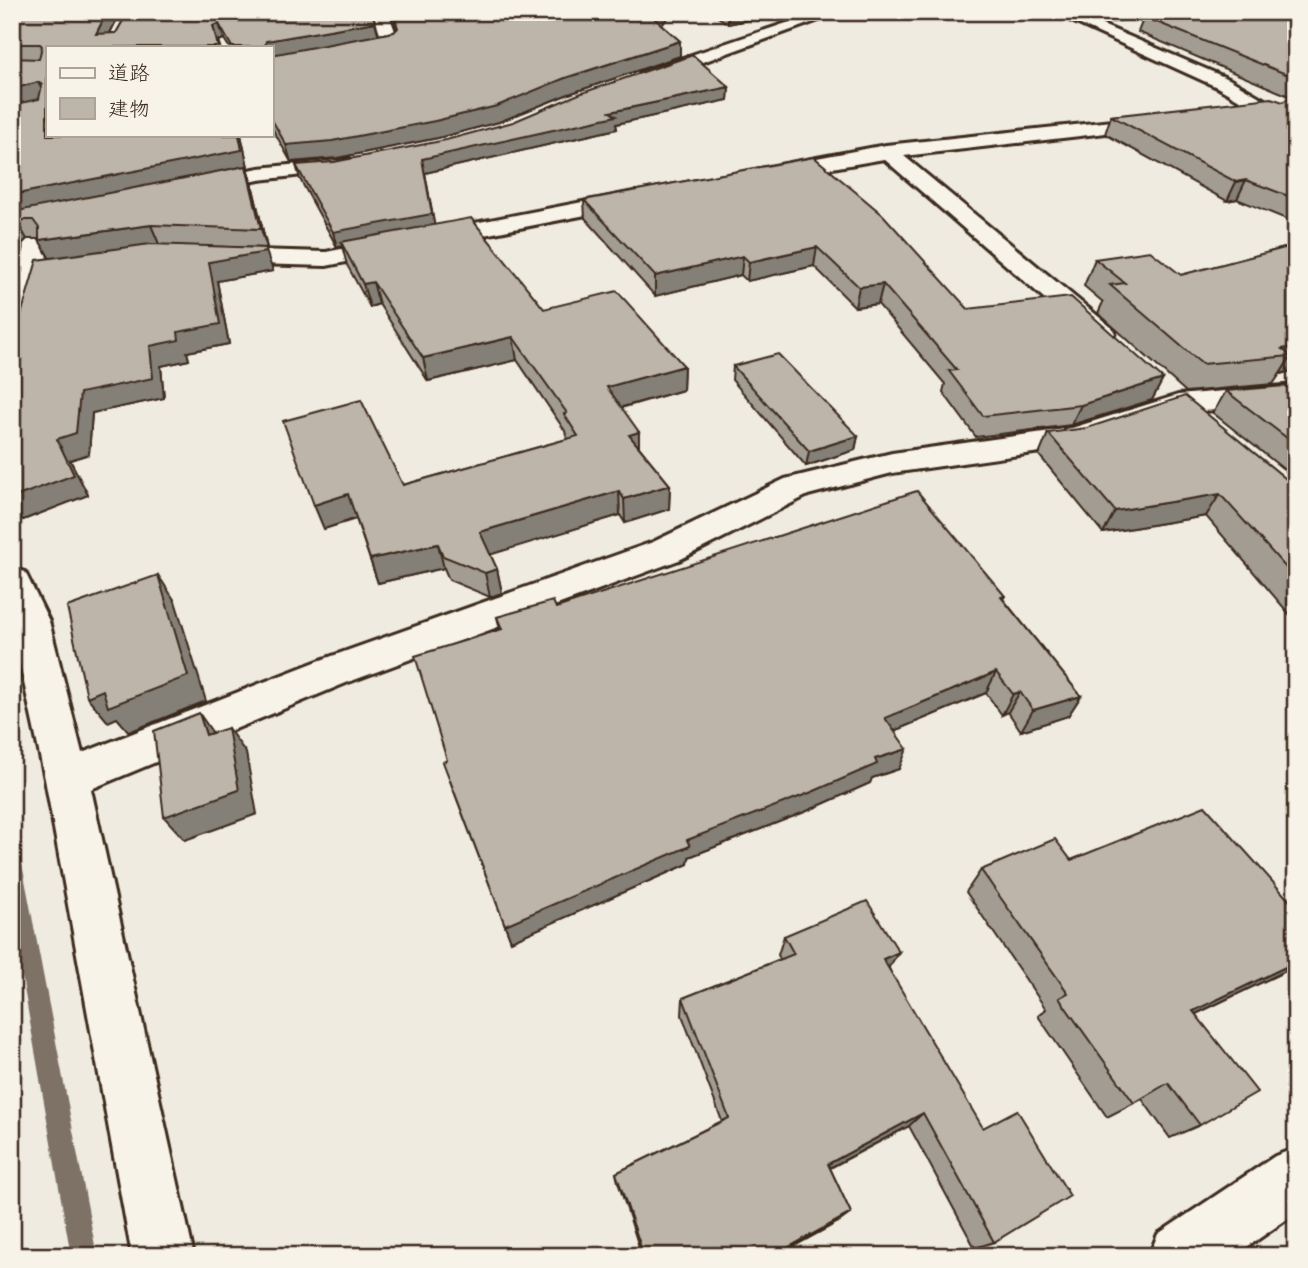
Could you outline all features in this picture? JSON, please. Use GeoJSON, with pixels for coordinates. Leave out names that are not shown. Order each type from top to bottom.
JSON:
{"type":"FeatureCollection","features":[{"type":"Feature","properties":{"kind":"street"},"geometry":{"type":"LineString","coordinates":[[12,22],[149,12]]}},
{"type":"Feature","properties":{"kind":"street"},"geometry":{"type":"LineString","coordinates":[[273,64],[391,42],[380,12]]}},
{"type":"Feature","properties":{"kind":"street"},"geometry":{"type":"LineString","coordinates":[[625,83],[834,12]]}},
{"type":"Feature","properties":{"kind":"street"},"geometry":{"type":"LineString","coordinates":[[1059,12],[1223,83],[1268,107],[1296,126]]}},
{"type":"Feature","properties":{"kind":"street"},"geometry":{"type":"LineString","coordinates":[[118,36],[132,13]]}},
{"type":"Feature","properties":{"kind":"street"},"geometry":{"type":"LineString","coordinates":[[1104,31],[1130,26]]}},
{"type":"Feature","properties":{"kind":"street"},"geometry":{"type":"LineString","coordinates":[[1229,113],[1296,104]]}},
{"type":"Feature","properties":{"kind":"street"},"geometry":{"type":"LineString","coordinates":[[754,176],[886,152],[1177,120]]}},
{"type":"Feature","properties":{"kind":"street"},"geometry":{"type":"LineString","coordinates":[[886,152],[1119,349]]}},
{"type":"Feature","properties":{"kind":"street"},"geometry":{"type":"LineString","coordinates":[[180,190],[259,174],[374,161]]}},
{"type":"Feature","properties":{"kind":"street"},"geometry":{"type":"LineString","coordinates":[[201,255],[326,260],[660,194]]}},
{"type":"Feature","properties":{"kind":"street"},"geometry":{"type":"LineString","coordinates":[[12,351],[35,271],[32,220]]}},
{"type":"Feature","properties":{"kind":"street"},"geometry":{"type":"LineString","coordinates":[[35,271],[62,267]]}},
{"type":"Feature","properties":{"kind":"street"},"geometry":{"type":"LineString","coordinates":[[67,779],[332,672],[666,551],[797,488],[892,463],[1076,437],[1168,395],[1236,401],[1296,394]]}},
{"type":"Feature","properties":{"kind":"street"},"geometry":{"type":"LineString","coordinates":[[1168,395],[1209,429]]}},
{"type":"Feature","properties":{"kind":"street"},"geometry":{"type":"LineString","coordinates":[[12,581],[21,624],[67,779],[163,1256]]}},
{"type":"Feature","properties":{"kind":"street"},"geometry":{"type":"LineString","coordinates":[[1180,1256],[1296,1177]]}},
{"type":"Feature","properties":{"kind":"building"},"geometry":{"type":"Polygon","coordinates":[[[107,12],[96,34],[116,33],[128,12],[372,12],[375,22],[266,41],[265,46],[231,46],[219,24],[213,26],[218,46],[46,46],[46,136],[239,136],[242,150],[12,195],[12,105],[39,99],[42,85],[38,82],[12,89],[12,58],[39,59],[42,46],[12,44],[12,14],[107,12]]]}},
{"type":"Feature","properties":{"kind":"building"},"geometry":{"type":"Polygon","coordinates":[[[393,12],[661,12],[655,19],[680,41],[565,78],[497,106],[332,141],[286,145],[273,122],[273,55],[394,32],[398,28],[393,12]]]}},
{"type":"Feature","properties":{"kind":"building"},"geometry":{"type":"Polygon","coordinates":[[[1167,12],[1296,12],[1296,78],[1144,17],[1167,12]]]}},
{"type":"Feature","properties":{"kind":"building"},"geometry":{"type":"Polygon","coordinates":[[[693,55],[729,87],[610,112],[616,116],[422,159],[432,214],[333,232],[296,165],[334,162],[446,140],[513,122],[579,94],[693,55]]]}},
{"type":"Feature","properties":{"kind":"building"},"geometry":{"type":"Polygon","coordinates":[[[1296,96],[1296,199],[1246,180],[1236,182],[1111,116],[1271,98],[1283,102],[1296,96]]]}},
{"type":"Feature","properties":{"kind":"building"},"geometry":{"type":"Polygon","coordinates":[[[814,157],[883,215],[968,309],[1071,297],[1163,379],[1081,405],[983,416],[949,371],[957,370],[883,284],[859,287],[817,247],[749,262],[743,256],[655,276],[584,200],[814,157]]]}},
{"type":"Feature","properties":{"kind":"building"},"geometry":{"type":"Polygon","coordinates":[[[246,166],[261,229],[151,225],[39,240],[39,228],[33,220],[16,220],[12,224],[12,212],[246,166]]]}},
{"type":"Feature","properties":{"kind":"building"},"geometry":{"type":"Polygon","coordinates":[[[471,218],[544,309],[617,291],[684,366],[607,387],[639,432],[629,435],[670,485],[624,499],[619,491],[480,532],[497,569],[485,573],[443,556],[438,544],[370,559],[348,494],[314,505],[283,421],[361,400],[403,485],[578,436],[564,414],[567,413],[513,337],[423,358],[373,282],[363,284],[341,242],[471,218]]]}},
{"type":"Feature","properties":{"kind":"building"},"geometry":{"type":"Polygon","coordinates":[[[150,244],[265,248],[266,252],[209,262],[220,324],[178,332],[179,340],[150,346],[153,378],[80,393],[76,433],[57,439],[74,475],[12,498],[12,336],[16,332],[37,260],[150,244]]]}},
{"type":"Feature","properties":{"kind":"building"},"geometry":{"type":"Polygon","coordinates":[[[1296,245],[1296,346],[1282,349],[1291,356],[1202,364],[1110,285],[1125,283],[1095,259],[1150,251],[1181,275],[1296,245]]]}},
{"type":"Feature","properties":{"kind":"building"},"geometry":{"type":"Polygon","coordinates":[[[778,354],[858,436],[809,451],[733,366],[778,354]]]}},
{"type":"Feature","properties":{"kind":"building"},"geometry":{"type":"Polygon","coordinates":[[[1296,385],[1296,445],[1226,391],[1296,385]]]}},
{"type":"Feature","properties":{"kind":"building"},"geometry":{"type":"Polygon","coordinates":[[[1185,396],[1296,487],[1296,579],[1220,494],[1115,511],[1048,433],[1087,428],[1185,396]]]}},
{"type":"Feature","properties":{"kind":"building"},"geometry":{"type":"Polygon","coordinates":[[[917,491],[1005,596],[1001,597],[1081,696],[1033,710],[1020,692],[1013,694],[996,672],[885,718],[907,749],[875,759],[877,764],[812,792],[687,840],[690,846],[505,925],[443,762],[447,760],[415,656],[502,629],[497,617],[553,601],[556,608],[917,491]]]}},
{"type":"Feature","properties":{"kind":"building"},"geometry":{"type":"Polygon","coordinates":[[[158,575],[188,676],[108,707],[103,690],[87,697],[67,607],[158,575]]]}},
{"type":"Feature","properties":{"kind":"building"},"geometry":{"type":"Polygon","coordinates":[[[199,713],[206,735],[228,728],[239,790],[164,817],[154,731],[199,713]]]}},
{"type":"Feature","properties":{"kind":"building"},"geometry":{"type":"Polygon","coordinates":[[[1205,806],[1296,908],[1296,962],[1193,1011],[1257,1092],[1200,1125],[1168,1083],[1134,1103],[1059,998],[1068,993],[981,870],[1055,839],[1071,860],[1205,806]]]}},
{"type":"Feature","properties":{"kind":"building"},"geometry":{"type":"Polygon","coordinates":[[[867,901],[899,952],[883,959],[983,1128],[1017,1110],[1070,1196],[994,1242],[923,1113],[828,1164],[851,1213],[773,1256],[644,1256],[616,1173],[729,1118],[683,998],[794,954],[784,936],[867,901]]]}},
{"type":"Feature","properties":{"kind":"waterway"},"geometry":{"type":"LineString","coordinates":[[12,864],[84,1256]]}}]}
